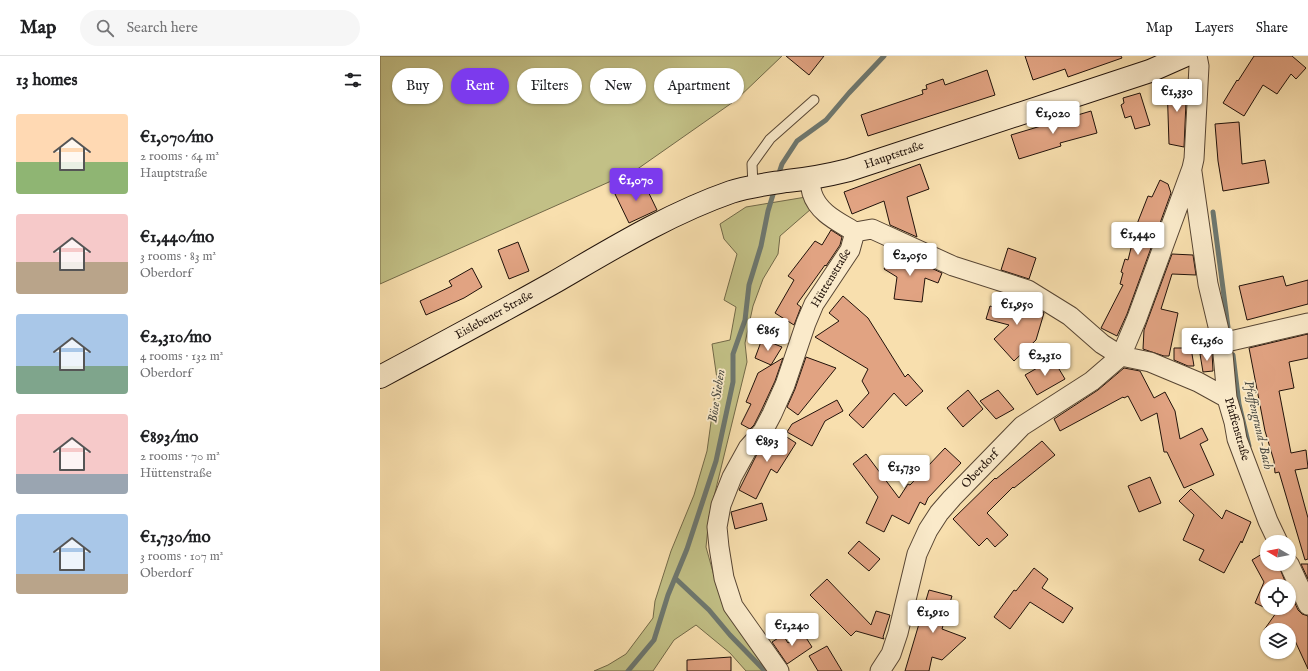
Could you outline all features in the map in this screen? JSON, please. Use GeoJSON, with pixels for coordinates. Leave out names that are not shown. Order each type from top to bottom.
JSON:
{"type":"FeatureCollection","features":[{"type":"Feature","properties":{"kind":"main road","name":"Hauptstraße"},"geometry":{"type":"LineString","coordinates":[[607,252],[694,206],[733,191],[758,185],[828,175],[873,162],[1150,70],[1184,56]]}},
{"type":"Feature","properties":{"kind":"main road","name":"Eislebener Straße"},"geometry":{"type":"LineString","coordinates":[[380,377],[511,307],[607,252]]}},
{"type":"Feature","properties":{"kind":"street","name":"Oberdorf"},"geometry":{"type":"LineString","coordinates":[[880,671],[891,654],[898,633],[917,554],[928,530],[939,513],[1022,426],[1092,381],[1121,356],[1137,318],[1192,168],[1194,159],[1199,66],[1197,56]]}},
{"type":"Feature","properties":{"kind":"street","name":"Pfaffenstraße"},"geometry":{"type":"LineString","coordinates":[[1192,168],[1208,284],[1222,343],[1227,398],[1237,439],[1275,535]]}},
{"type":"Feature","properties":{"kind":"street"},"geometry":{"type":"LineString","coordinates":[[798,180],[812,193],[819,205],[829,216],[855,232],[872,229],[953,266],[1028,290],[1070,316],[1102,344],[1121,356],[1150,362],[1198,382],[1227,398]]}},
{"type":"Feature","properties":{"kind":"street","name":"Hüttenstraße"},"geometry":{"type":"LineString","coordinates":[[779,671],[733,606],[724,578],[717,527],[721,505],[732,477],[748,448],[763,431],[772,414],[785,385],[814,304],[850,250],[855,232]]}},
{"type":"Feature","properties":{"kind":"street"},"geometry":{"type":"LineString","coordinates":[[1222,343],[1308,323]]}},
{"type":"Feature","properties":{"kind":"street"},"geometry":{"type":"LineString","coordinates":[[1292,571],[1308,605]]}},
{"type":"Feature","properties":{"kind":"lane"},"geometry":{"type":"LineString","coordinates":[[758,185],[752,164],[770,139],[814,100]]}},
{"type":"Feature","properties":{"kind":"shaded area"},"geometry":{"type":"Polygon","coordinates":[[[380,56],[782,56],[744,92],[744,68],[654,68],[654,104],[730,104],[636,170],[380,284],[380,56]]]}},
{"type":"Feature","properties":{"kind":"shaded area"},"geometry":{"type":"Polygon","coordinates":[[[806,197],[811,209],[780,236],[778,254],[763,279],[753,306],[745,343],[747,362],[709,517],[706,547],[716,583],[773,671],[746,671],[730,653],[696,625],[674,640],[653,671],[594,671],[608,665],[626,654],[653,618],[655,601],[671,551],[694,495],[707,451],[717,379],[712,344],[730,340],[736,307],[724,300],[737,254],[724,239],[720,224],[746,207],[806,197]]]}},
{"type":"Feature","properties":{"kind":"building"},"geometry":{"type":"Polygon","coordinates":[[[786,56],[824,56],[809,75],[786,56]]]}},
{"type":"Feature","properties":{"kind":"building"},"geometry":{"type":"Polygon","coordinates":[[[1025,56],[1121,56],[1122,58],[1068,77],[1065,69],[1033,80],[1025,56]]]}},
{"type":"Feature","properties":{"kind":"building"},"geometry":{"type":"Polygon","coordinates":[[[1254,56],[1292,56],[1306,68],[1296,79],[1291,74],[1277,94],[1263,85],[1244,116],[1223,103],[1254,56]]]}},
{"type":"Feature","properties":{"kind":"building"},"geometry":{"type":"Polygon","coordinates":[[[987,70],[995,95],[868,136],[861,115],[923,94],[922,90],[927,89],[926,85],[943,79],[945,85],[987,70]]]}},
{"type":"Feature","properties":{"kind":"building"},"geometry":{"type":"Polygon","coordinates":[[[1185,82],[1186,102],[1184,147],[1169,144],[1167,83],[1185,82]]]}},
{"type":"Feature","properties":{"kind":"building"},"geometry":{"type":"Polygon","coordinates":[[[1140,93],[1150,125],[1135,129],[1131,116],[1125,118],[1121,105],[1124,103],[1123,98],[1140,93]]]}},
{"type":"Feature","properties":{"kind":"building"},"geometry":{"type":"Polygon","coordinates":[[[1091,111],[1097,133],[1060,143],[1061,146],[1019,159],[1011,135],[1091,111]]]}},
{"type":"Feature","properties":{"kind":"building"},"geometry":{"type":"Polygon","coordinates":[[[1239,122],[1242,164],[1265,160],[1269,183],[1223,191],[1218,161],[1215,124],[1239,122]]]}},
{"type":"Feature","properties":{"kind":"building"},"geometry":{"type":"Polygon","coordinates":[[[920,164],[929,189],[907,197],[917,237],[890,225],[884,201],[852,214],[844,192],[920,164]]]}},
{"type":"Feature","properties":{"kind":"building"},"geometry":{"type":"Polygon","coordinates":[[[1160,180],[1168,184],[1171,193],[1127,314],[1117,336],[1101,328],[1123,285],[1120,284],[1123,273],[1121,272],[1125,259],[1128,260],[1137,224],[1148,196],[1152,197],[1160,180]]]}},
{"type":"Feature","properties":{"kind":"building"},"geometry":{"type":"Polygon","coordinates":[[[643,181],[657,210],[629,223],[615,194],[643,181]]]}},
{"type":"Feature","properties":{"kind":"building"},"geometry":{"type":"Polygon","coordinates":[[[831,230],[842,237],[840,245],[797,304],[801,307],[794,325],[775,313],[794,280],[788,276],[815,241],[822,245],[831,230]]]}},
{"type":"Feature","properties":{"kind":"building"},"geometry":{"type":"Polygon","coordinates":[[[518,242],[529,271],[509,279],[498,250],[518,242]]]}},
{"type":"Feature","properties":{"kind":"building"},"geometry":{"type":"Polygon","coordinates":[[[1008,248],[1036,258],[1029,279],[1001,270],[1008,248]]]}},
{"type":"Feature","properties":{"kind":"building"},"geometry":{"type":"Polygon","coordinates":[[[894,251],[942,273],[938,283],[925,278],[922,302],[894,299],[897,277],[884,269],[894,251]]]}},
{"type":"Feature","properties":{"kind":"building"},"geometry":{"type":"Polygon","coordinates":[[[1172,254],[1193,255],[1196,275],[1172,274],[1161,309],[1178,313],[1169,356],[1164,356],[1143,349],[1144,330],[1172,254]]]}},
{"type":"Feature","properties":{"kind":"building"},"geometry":{"type":"Polygon","coordinates":[[[472,268],[482,287],[464,298],[426,315],[420,301],[452,286],[449,281],[472,268]]]}},
{"type":"Feature","properties":{"kind":"building"},"geometry":{"type":"Polygon","coordinates":[[[1283,276],[1286,286],[1308,280],[1308,304],[1247,320],[1239,286],[1283,276]]]}},
{"type":"Feature","properties":{"kind":"building"},"geometry":{"type":"Polygon","coordinates":[[[843,296],[868,318],[905,377],[908,374],[923,391],[906,406],[894,393],[863,428],[849,415],[869,393],[862,381],[868,369],[815,337],[839,321],[829,313],[843,296]]]}},
{"type":"Feature","properties":{"kind":"building"},"geometry":{"type":"Polygon","coordinates":[[[1011,296],[1023,300],[1044,313],[1036,340],[1014,361],[994,339],[1009,325],[986,319],[990,306],[1003,310],[1004,304],[1009,305],[1011,296]]]}},
{"type":"Feature","properties":{"kind":"building"},"geometry":{"type":"Polygon","coordinates":[[[1308,334],[1308,358],[1289,362],[1294,388],[1279,391],[1291,453],[1306,450],[1308,468],[1295,470],[1308,518],[1308,559],[1305,560],[1279,472],[1275,473],[1274,461],[1265,431],[1249,348],[1308,334]]]}},
{"type":"Feature","properties":{"kind":"building"},"geometry":{"type":"Polygon","coordinates":[[[762,339],[782,347],[771,365],[755,358],[762,339]]]}},
{"type":"Feature","properties":{"kind":"building"},"geometry":{"type":"Polygon","coordinates":[[[1174,348],[1191,348],[1194,366],[1188,366],[1174,360],[1174,348]]]}},
{"type":"Feature","properties":{"kind":"building"},"geometry":{"type":"Polygon","coordinates":[[[1212,352],[1213,371],[1203,372],[1200,354],[1212,352]]]}},
{"type":"Feature","properties":{"kind":"building"},"geometry":{"type":"Polygon","coordinates":[[[806,357],[836,368],[798,415],[787,407],[806,357]]]}},
{"type":"Feature","properties":{"kind":"building"},"geometry":{"type":"Polygon","coordinates":[[[783,358],[775,381],[762,409],[754,425],[750,429],[741,424],[751,404],[746,402],[758,373],[783,358]]]}},
{"type":"Feature","properties":{"kind":"building"},"geometry":{"type":"Polygon","coordinates":[[[1053,359],[1065,379],[1037,395],[1025,375],[1053,359]]]}},
{"type":"Feature","properties":{"kind":"building"},"geometry":{"type":"Polygon","coordinates":[[[1124,368],[1140,371],[1154,398],[1165,392],[1175,411],[1180,439],[1202,428],[1208,440],[1200,444],[1214,475],[1184,488],[1167,452],[1164,452],[1157,413],[1141,421],[1128,396],[1123,397],[1060,431],[1054,419],[1098,390],[1124,368]]]}},
{"type":"Feature","properties":{"kind":"building"},"geometry":{"type":"Polygon","coordinates":[[[968,390],[983,409],[963,427],[947,408],[968,390]]]}},
{"type":"Feature","properties":{"kind":"building"},"geometry":{"type":"Polygon","coordinates":[[[998,390],[1014,409],[996,419],[980,401],[998,390]]]}},
{"type":"Feature","properties":{"kind":"building"},"geometry":{"type":"Polygon","coordinates":[[[837,400],[843,411],[825,421],[812,446],[787,432],[792,424],[837,400]]]}},
{"type":"Feature","properties":{"kind":"building"},"geometry":{"type":"Polygon","coordinates":[[[776,430],[796,443],[777,473],[771,469],[756,499],[739,490],[757,454],[776,430]]]}},
{"type":"Feature","properties":{"kind":"building"},"geometry":{"type":"Polygon","coordinates":[[[1042,441],[1055,455],[1014,488],[1013,487],[987,513],[1008,535],[995,547],[987,538],[979,546],[953,519],[995,478],[996,479],[1042,441]]]}},
{"type":"Feature","properties":{"kind":"building"},"geometry":{"type":"Polygon","coordinates":[[[945,448],[961,463],[928,498],[925,505],[920,502],[909,524],[892,515],[884,532],[866,523],[878,497],[853,464],[866,454],[899,498],[908,484],[910,485],[945,448]]]}},
{"type":"Feature","properties":{"kind":"building"},"geometry":{"type":"Polygon","coordinates":[[[1150,477],[1161,503],[1139,512],[1128,486],[1150,477]]]}},
{"type":"Feature","properties":{"kind":"building"},"geometry":{"type":"Polygon","coordinates":[[[1191,489],[1222,519],[1226,510],[1251,522],[1242,543],[1241,541],[1224,573],[1199,560],[1204,550],[1183,540],[1194,515],[1179,501],[1191,489]]]}},
{"type":"Feature","properties":{"kind":"building"},"geometry":{"type":"Polygon","coordinates":[[[762,503],[767,520],[735,529],[731,512],[762,503]]]}},
{"type":"Feature","properties":{"kind":"building"},"geometry":{"type":"Polygon","coordinates":[[[859,541],[880,559],[869,571],[848,553],[859,541]]]}},
{"type":"Feature","properties":{"kind":"building"},"geometry":{"type":"Polygon","coordinates":[[[1260,555],[1260,571],[1281,571],[1284,579],[1262,579],[1252,560],[1260,555]]]}},
{"type":"Feature","properties":{"kind":"building"},"geometry":{"type":"Polygon","coordinates":[[[1301,564],[1308,564],[1308,579],[1301,564]]]}},
{"type":"Feature","properties":{"kind":"building"},"geometry":{"type":"Polygon","coordinates":[[[1034,568],[1048,579],[1042,588],[1073,608],[1063,623],[1030,602],[1010,629],[994,617],[1014,590],[1016,591],[1034,568]]]}},
{"type":"Feature","properties":{"kind":"building"},"geometry":{"type":"Polygon","coordinates":[[[827,579],[871,625],[876,611],[890,615],[883,637],[884,639],[856,631],[851,636],[810,595],[827,579]]]}},
{"type":"Feature","properties":{"kind":"building"},"geometry":{"type":"Polygon","coordinates":[[[929,590],[952,596],[942,629],[966,638],[942,660],[932,657],[929,671],[905,671],[929,590]]]}},
{"type":"Feature","properties":{"kind":"building"},"geometry":{"type":"Polygon","coordinates":[[[1260,591],[1260,605],[1255,603],[1260,591]]]}},
{"type":"Feature","properties":{"kind":"building"},"geometry":{"type":"Polygon","coordinates":[[[1296,606],[1302,614],[1308,616],[1308,669],[1296,643],[1296,623],[1269,623],[1275,615],[1296,615],[1296,606]]]}},
{"type":"Feature","properties":{"kind":"building"},"geometry":{"type":"Polygon","coordinates":[[[803,633],[812,647],[787,664],[772,642],[783,635],[788,643],[803,633]]]}},
{"type":"Feature","properties":{"kind":"building"},"geometry":{"type":"Polygon","coordinates":[[[827,646],[842,671],[818,671],[809,656],[827,646]]]}},
{"type":"Feature","properties":{"kind":"building"},"geometry":{"type":"Polygon","coordinates":[[[731,657],[731,671],[687,671],[687,660],[731,657]]]}},
{"type":"Feature","properties":{"kind":"waterway","name":"Böse Sieben"},"geometry":{"type":"LineString","coordinates":[[778,176],[782,164],[797,141],[826,120],[884,56]]}},
{"type":"Feature","properties":{"kind":"waterway","name":"Böse Sieben"},"geometry":{"type":"LineString","coordinates":[[628,671],[654,640],[668,595],[687,549],[716,461],[733,382],[733,354],[745,320],[749,285],[761,246],[768,211],[775,188]]}},
{"type":"Feature","properties":{"kind":"waterway","name":"Pfaffengrund-Bach"},"geometry":{"type":"LineString","coordinates":[[1213,212],[1228,327]]}},
{"type":"Feature","properties":{"kind":"waterway","name":"Pfaffengrund-Bach"},"geometry":{"type":"LineString","coordinates":[[1233,355],[1239,404],[1249,446]]}},
{"type":"Feature","properties":{"kind":"waterway"},"geometry":{"type":"LineString","coordinates":[[675,578],[709,610],[730,635],[765,671]]}}]}
